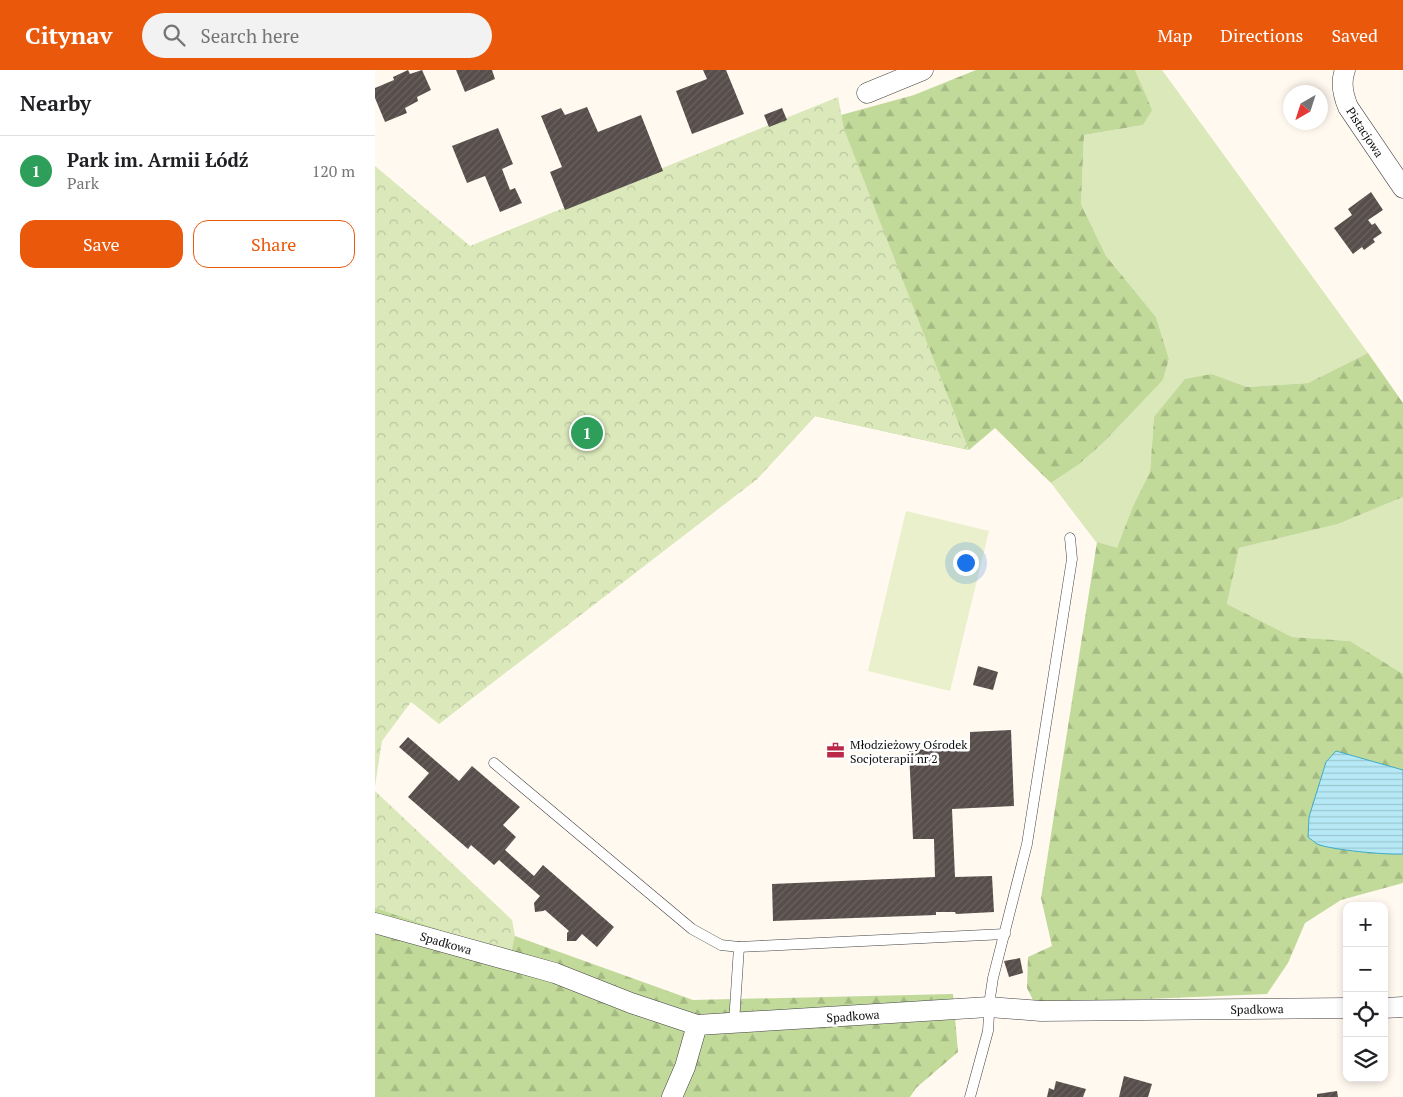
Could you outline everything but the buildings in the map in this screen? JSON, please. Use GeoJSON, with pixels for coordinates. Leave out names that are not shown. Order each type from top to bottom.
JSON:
{"type":"FeatureCollection","features":[{"type":"Feature","properties":{"kind":"street"},"geometry":{"type":"LineString","coordinates":[[867,93],[923,70]]}},
{"type":"Feature","properties":{"kind":"street","name":"Pistacjowa"},"geometry":{"type":"LineString","coordinates":[[1345,70],[1342,86],[1343,96],[1348,107],[1403,188]]}},
{"type":"Feature","properties":{"kind":"street","name":"Spadkowa"},"geometry":{"type":"LineString","coordinates":[[375,922],[555,974],[631,1003],[697,1025],[989,1007],[1041,1011],[1343,1008]]}},
{"type":"Feature","properties":{"kind":"street"},"geometry":{"type":"LineString","coordinates":[[1388,1008],[1403,1007]]}},
{"type":"Feature","properties":{"kind":"street"},"geometry":{"type":"LineString","coordinates":[[672,1097],[685,1067],[697,1025]]}},
{"type":"Feature","properties":{"kind":"lane"},"geometry":{"type":"LineString","coordinates":[[970,1097],[988,1031],[993,978],[1022,867],[1034,800],[1072,559],[1070,538]]}},
{"type":"Feature","properties":{"kind":"lane"},"geometry":{"type":"LineString","coordinates":[[494,763],[692,929],[721,944],[739,947],[1005,934]]}},
{"type":"Feature","properties":{"kind":"lane"},"geometry":{"type":"LineString","coordinates":[[734,1024],[739,947]]}},
{"type":"Feature","properties":{"kind":"green space"},"geometry":{"type":"Polygon","coordinates":[[[976,70],[1135,70],[1152,110],[1143,125],[1084,135],[1081,204],[1106,256],[1156,317],[1169,359],[1163,380],[1103,443],[1078,465],[1051,483],[995,428],[969,450],[815,416],[756,480],[484,263],[841,115],[914,95],[976,70]]]}},
{"type":"Feature","properties":{"kind":"green space"},"geometry":{"type":"Polygon","coordinates":[[[1135,70],[1162,70],[1368,353],[1308,383],[1247,387],[1212,374],[1154,417],[1150,472],[1133,506],[1117,549],[1096,542],[1051,483],[1078,465],[1103,443],[1163,380],[1169,359],[1156,317],[1106,256],[1081,204],[1084,135],[1143,125],[1151,110],[1135,70]]]}},
{"type":"Feature","properties":{"kind":"green space"},"geometry":{"type":"Polygon","coordinates":[[[838,97],[844,129],[969,450],[815,416],[756,480],[439,724],[411,702],[382,741],[375,786],[375,166],[470,246],[838,97]]]}},
{"type":"Feature","properties":{"kind":"green space"},"geometry":{"type":"Polygon","coordinates":[[[1368,353],[1403,403],[1403,497],[1338,524],[1239,548],[1227,604],[1292,637],[1350,641],[1403,674],[1403,883],[1341,900],[1305,923],[1288,963],[1267,994],[1050,1003],[1033,1000],[1027,988],[1028,957],[1052,946],[1041,898],[1097,542],[1117,548],[1133,506],[1150,472],[1154,417],[1185,379],[1212,374],[1247,387],[1308,383],[1368,353]]]}},
{"type":"Feature","properties":{"kind":"green space"},"geometry":{"type":"Polygon","coordinates":[[[1403,497],[1403,674],[1350,641],[1292,637],[1227,604],[1239,548],[1338,524],[1403,497]]]}},
{"type":"Feature","properties":{"kind":"green space"},"geometry":{"type":"Polygon","coordinates":[[[906,511],[989,531],[950,691],[868,671],[906,511]]]}},
{"type":"Feature","properties":{"kind":"green space"},"geometry":{"type":"Polygon","coordinates":[[[375,791],[512,920],[515,936],[511,954],[375,908],[375,791]]]}},
{"type":"Feature","properties":{"kind":"green space"},"geometry":{"type":"Polygon","coordinates":[[[375,812],[515,936],[693,1000],[953,994],[958,1052],[916,1088],[910,1097],[375,1097],[375,812]]]}},
{"type":"Feature","properties":{"kind":"water"},"geometry":{"type":"Polygon","coordinates":[[[1336,751],[1403,770],[1403,854],[1372,853],[1334,848],[1317,844],[1308,837],[1309,817],[1326,762],[1336,751]]]}},
{"type":"Feature","properties":{"kind":"place","name":"Park im. Armii Łódź"},"geometry":{"type":"Point","coordinates":[587,433]}},
{"type":"Feature","properties":{"kind":"place","name":"Młodzieżowy Ośrodek Socjoterapii nr 2"},"geometry":{"type":"Point","coordinates":[836,751]}}]}
